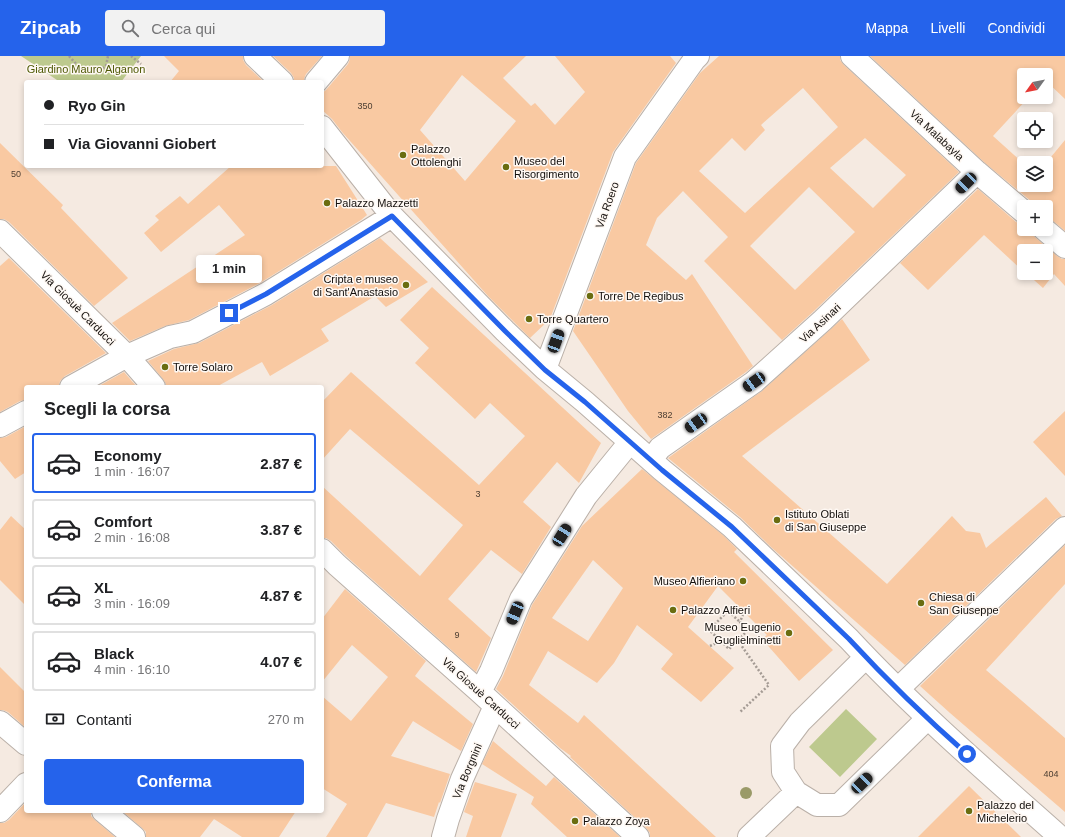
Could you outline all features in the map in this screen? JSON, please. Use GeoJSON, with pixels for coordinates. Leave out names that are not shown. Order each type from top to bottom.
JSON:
{"type":"FeatureCollection","features":[{"type":"Feature","properties":{"kind":"street"},"geometry":{"type":"LineString","coordinates":[[255,56],[280,80]]}},
{"type":"Feature","properties":{"kind":"street"},"geometry":{"type":"LineString","coordinates":[[318,80],[338,56]]}},
{"type":"Feature","properties":{"kind":"street","name":"Via Malabayla"},"geometry":{"type":"LineString","coordinates":[[852,56],[1017,206]]}},
{"type":"Feature","properties":{"kind":"street","name":"Via Roero"},"geometry":{"type":"LineString","coordinates":[[545,370],[625,157],[694,57]]}},
{"type":"Feature","properties":{"kind":"street"},"geometry":{"type":"LineString","coordinates":[[324,130],[392,216],[545,370],[585,402],[651,460],[732,527],[955,744],[1060,837]]}},
{"type":"Feature","properties":{"kind":"street","name":"Via Asinari"},"geometry":{"type":"LineString","coordinates":[[651,460],[660,448],[754,382],[829,315],[978,172]]}},
{"type":"Feature","properties":{"kind":"street"},"geometry":{"type":"LineString","coordinates":[[75,385],[127,356],[170,337],[193,332],[266,294],[392,216]]}},
{"type":"Feature","properties":{"kind":"street","name":"Via Giosuè Carducci"},"geometry":{"type":"LineString","coordinates":[[0,231],[127,356],[152,385]]}},
{"type":"Feature","properties":{"kind":"street"},"geometry":{"type":"LineString","coordinates":[[1052,236],[1065,248]]}},
{"type":"Feature","properties":{"kind":"street"},"geometry":{"type":"LineString","coordinates":[[0,426],[24,413]]}},
{"type":"Feature","properties":{"kind":"street","name":"Via Borgnini"},"geometry":{"type":"LineString","coordinates":[[443,837],[488,699],[491,670],[521,599],[586,496],[630,442]]}},
{"type":"Feature","properties":{"kind":"street"},"geometry":{"type":"LineString","coordinates":[[898,689],[1065,528]]}},
{"type":"Feature","properties":{"kind":"street","name":"Via Giosuè Carducci"},"geometry":{"type":"LineString","coordinates":[[324,552],[488,699],[638,837]]}},
{"type":"Feature","properties":{"kind":"street"},"geometry":{"type":"LineString","coordinates":[[866,657],[800,722],[782,746],[783,772],[796,792],[817,805],[839,805],[928,718]]}},
{"type":"Feature","properties":{"kind":"street"},"geometry":{"type":"LineString","coordinates":[[0,722],[24,742]]}},
{"type":"Feature","properties":{"kind":"street"},"geometry":{"type":"LineString","coordinates":[[0,811],[24,786]]}},
{"type":"Feature","properties":{"kind":"street"},"geometry":{"type":"LineString","coordinates":[[749,837],[796,792]]}},
{"type":"Feature","properties":{"kind":"street"},"geometry":{"type":"LineString","coordinates":[[105,813],[134,837]]}},
{"type":"Feature","properties":{"kind":"path"},"geometry":{"type":"LineString","coordinates":[[69,56],[77,65],[93,73],[100,71],[106,66],[108,56]]}},
{"type":"Feature","properties":{"kind":"path"},"geometry":{"type":"LineString","coordinates":[[130,56],[141,64]]}},
{"type":"Feature","properties":{"kind":"path"},"geometry":{"type":"LineString","coordinates":[[728,611],[740,622],[748,630],[730,649],[709,630],[728,611]]}},
{"type":"Feature","properties":{"kind":"path"},"geometry":{"type":"LineString","coordinates":[[740,622],[744,612]]}},
{"type":"Feature","properties":{"kind":"path"},"geometry":{"type":"LineString","coordinates":[[740,639],[741,645],[769,686],[740,712]]}},
{"type":"Feature","properties":{"kind":"path"},"geometry":{"type":"LineString","coordinates":[[710,646],[721,641]]}},
{"type":"Feature","properties":{"kind":"green space","name":"Giardino Mauro Alganon"},"geometry":{"type":"Polygon","coordinates":[[[21,56],[141,56],[123,80],[57,80],[21,56]]]}},
{"type":"Feature","properties":{"kind":"green space"},"geometry":{"type":"Polygon","coordinates":[[[846,709],[877,739],[840,777],[809,747],[846,709]]]}},
{"type":"Feature","properties":{"kind":"building"},"geometry":{"type":"Polygon","coordinates":[[[164,56],[243,56],[243,60],[246,65],[262,80],[172,80],[179,71],[164,56]]]}},
{"type":"Feature","properties":{"kind":"building"},"geometry":{"type":"Polygon","coordinates":[[[273,56],[322,56],[306,74],[304,80],[294,80],[291,73],[273,56]]]}},
{"type":"Feature","properties":{"kind":"building"},"geometry":{"type":"Polygon","coordinates":[[[350,56],[526,56],[503,78],[531,106],[535,103],[555,125],[585,92],[555,56],[670,56],[676,63],[613,152],[550,319],[530,338],[488,296],[324,112],[324,92],[348,64],[350,56]],[[462,75],[420,130],[465,181],[516,121],[462,75]]]}},
{"type":"Feature","properties":{"kind":"building"},"geometry":{"type":"Polygon","coordinates":[[[719,56],[840,56],[840,60],[844,65],[959,172],[782,340],[704,261],[728,237],[683,191],[657,218],[646,245],[686,280],[692,274],[753,366],[651,439],[628,411],[573,331],[636,163],[700,73],[719,56]],[[803,88],[761,125],[765,130],[745,151],[732,138],[699,171],[745,213],[838,127],[803,88]],[[865,138],[830,168],[873,208],[906,175],[865,138]],[[809,187],[750,246],[795,290],[855,232],[809,187]]]}},
{"type":"Feature","properties":{"kind":"building"},"geometry":{"type":"Polygon","coordinates":[[[870,56],[1065,56],[1065,99],[1053,88],[1053,68],[1017,68],[1017,104],[1023,104],[993,136],[1017,158],[1017,190],[985,163],[870,56]]]}},
{"type":"Feature","properties":{"kind":"building"},"geometry":{"type":"Polygon","coordinates":[[[1065,140],[1065,231],[1053,221],[1053,200],[1030,200],[1020,192],[1053,192],[1053,156],[1052,156],[1065,140]]]}},
{"type":"Feature","properties":{"kind":"building"},"geometry":{"type":"Polygon","coordinates":[[[0,143],[63,205],[61,208],[128,278],[94,306],[9,222],[4,219],[0,219],[0,143]]]}},
{"type":"Feature","properties":{"kind":"building"},"geometry":{"type":"Polygon","coordinates":[[[324,166],[336,166],[367,215],[260,283],[189,320],[165,326],[130,341],[112,323],[245,235],[219,205],[161,252],[144,233],[159,220],[155,216],[180,196],[188,204],[229,168],[324,168],[324,166]]]}},
{"type":"Feature","properties":{"kind":"building"},"geometry":{"type":"Polygon","coordinates":[[[978,189],[1017,222],[1017,236],[1034,236],[1043,244],[1017,244],[1017,266],[984,235],[928,290],[900,263],[978,189]]]}},
{"type":"Feature","properties":{"kind":"building"},"geometry":{"type":"Polygon","coordinates":[[[380,238],[428,282],[386,307],[375,296],[321,329],[329,341],[270,376],[262,362],[220,385],[166,385],[148,361],[174,349],[199,343],[272,305],[380,238]]]}},
{"type":"Feature","properties":{"kind":"building"},"geometry":{"type":"Polygon","coordinates":[[[1053,253],[1062,259],[1065,259],[1065,286],[1054,274],[1053,275],[1053,253]]]}},
{"type":"Feature","properties":{"kind":"building"},"geometry":{"type":"Polygon","coordinates":[[[9,258],[106,353],[65,376],[60,381],[59,385],[24,385],[24,400],[0,412],[0,266],[9,258]]]}},
{"type":"Feature","properties":{"kind":"building"},"geometry":{"type":"Polygon","coordinates":[[[1034,280],[1049,280],[1043,288],[1034,280]]]}},
{"type":"Feature","properties":{"kind":"building"},"geometry":{"type":"Polygon","coordinates":[[[432,287],[601,443],[579,483],[557,462],[523,502],[551,527],[522,574],[491,550],[448,599],[491,638],[476,672],[331,541],[324,538],[324,488],[420,576],[463,525],[350,429],[324,458],[324,400],[351,372],[479,485],[525,436],[490,403],[475,419],[415,363],[429,348],[400,320],[432,287]]]}},
{"type":"Feature","properties":{"kind":"building","name":"Istituto Oblati di San Giuseppe"},"geometry":{"type":"Polygon","coordinates":[[[842,319],[870,360],[742,456],[887,584],[952,516],[966,531],[980,533],[986,548],[1046,497],[1062,516],[1056,519],[905,665],[772,548],[740,517],[668,458],[762,391],[842,319]]]}},
{"type":"Feature","properties":{"kind":"building"},"geometry":{"type":"Polygon","coordinates":[[[124,372],[135,385],[101,385],[124,372]]]}},
{"type":"Feature","properties":{"kind":"building"},"geometry":{"type":"Polygon","coordinates":[[[1065,411],[1065,476],[1033,442],[1065,411]]]}},
{"type":"Feature","properties":{"kind":"building"},"geometry":{"type":"Polygon","coordinates":[[[24,427],[24,473],[15,479],[0,461],[0,438],[6,437],[24,427]]]}},
{"type":"Feature","properties":{"kind":"building"},"geometry":{"type":"Polygon","coordinates":[[[642,469],[724,536],[737,549],[734,552],[833,650],[799,681],[762,639],[767,635],[718,586],[688,627],[734,668],[701,702],[661,669],[673,654],[637,625],[614,663],[597,683],[548,651],[529,685],[578,723],[584,715],[716,837],[650,837],[650,833],[646,828],[570,757],[571,756],[560,748],[496,689],[503,676],[532,605],[582,526],[642,469]],[[593,560],[552,618],[588,641],[623,588],[593,560]]]}},
{"type":"Feature","properties":{"kind":"building"},"geometry":{"type":"Polygon","coordinates":[[[11,516],[24,528],[24,604],[0,580],[0,530],[11,516]]]}},
{"type":"Feature","properties":{"kind":"building"},"geometry":{"type":"Polygon","coordinates":[[[1065,545],[1065,584],[986,670],[1065,738],[1065,812],[920,686],[1065,545]]]}},
{"type":"Feature","properties":{"kind":"building"},"geometry":{"type":"Polygon","coordinates":[[[345,589],[426,661],[415,676],[473,724],[461,751],[413,721],[391,756],[450,774],[434,817],[386,803],[367,837],[326,837],[347,804],[324,789],[324,698],[351,721],[388,677],[352,645],[324,680],[324,616],[345,589]]]}},
{"type":"Feature","properties":{"kind":"building"},"geometry":{"type":"Polygon","coordinates":[[[0,667],[24,691],[24,726],[8,712],[0,710],[0,667]]]}},
{"type":"Feature","properties":{"kind":"building","name":"Palazzo Zoya"},"geometry":{"type":"Polygon","coordinates":[[[493,741],[546,786],[554,777],[620,837],[567,837],[531,804],[534,797],[482,764],[493,741]]]}},
{"type":"Feature","properties":{"kind":"building"},"geometry":{"type":"Polygon","coordinates":[[[475,782],[517,794],[501,837],[466,837],[473,816],[464,812],[475,782]]]}},
{"type":"Feature","properties":{"kind":"building","name":"Palazzo del Michelerio"},"geometry":{"type":"Polygon","coordinates":[[[969,786],[1021,837],[918,837],[969,786]]]}},
{"type":"Feature","properties":{"kind":"building"},"geometry":{"type":"Polygon","coordinates":[[[24,804],[24,813],[91,813],[91,816],[95,820],[115,837],[0,837],[0,823],[4,823],[9,820],[24,804]]]}},
{"type":"Feature","properties":{"kind":"building"},"geometry":{"type":"Polygon","coordinates":[[[124,813],[295,813],[279,837],[242,837],[214,819],[200,837],[146,837],[146,832],[124,813]]]}},
{"type":"Feature","properties":{"kind":"place","name":"Palazzo Ottolenghi"},"geometry":{"type":"Point","coordinates":[403,155]}},
{"type":"Feature","properties":{"kind":"place","name":"Museo del Risorgimento"},"geometry":{"type":"Point","coordinates":[506,167]}},
{"type":"Feature","properties":{"kind":"place","name":"Palazzo Mazzetti"},"geometry":{"type":"Point","coordinates":[327,203]}},
{"type":"Feature","properties":{"kind":"place","name":"Cripta e museo di Sant'Anastasio"},"geometry":{"type":"Point","coordinates":[406,285]}},
{"type":"Feature","properties":{"kind":"place","name":"Torre De Regibus"},"geometry":{"type":"Point","coordinates":[590,296]}},
{"type":"Feature","properties":{"kind":"place","name":"Torre Quartero"},"geometry":{"type":"Point","coordinates":[529,319]}},
{"type":"Feature","properties":{"kind":"place","name":"Torre Solaro"},"geometry":{"type":"Point","coordinates":[165,367]}},
{"type":"Feature","properties":{"kind":"place","name":"Istituto Oblati di San Giuseppe"},"geometry":{"type":"Point","coordinates":[777,520]}},
{"type":"Feature","properties":{"kind":"place","name":"Museo Alfieriano"},"geometry":{"type":"Point","coordinates":[743,581]}},
{"type":"Feature","properties":{"kind":"place","name":"Chiesa di San Giuseppe"},"geometry":{"type":"Point","coordinates":[921,603]}},
{"type":"Feature","properties":{"kind":"place","name":"Palazzo Alfieri"},"geometry":{"type":"Point","coordinates":[673,610]}},
{"type":"Feature","properties":{"kind":"place","name":"Museo Eugenio Guglielminetti"},"geometry":{"type":"Point","coordinates":[789,633]}},
{"type":"Feature","properties":{"kind":"place","name":"Palazzo del Michelerio"},"geometry":{"type":"Point","coordinates":[969,811]}},
{"type":"Feature","properties":{"kind":"place","name":"Palazzo Zoya"},"geometry":{"type":"Point","coordinates":[575,821]}},
{"type":"Feature","properties":{"kind":"route"},"geometry":{"type":"LineString","coordinates":[[229,313],[266,294],[392,216],[545,370],[585,402],[662,470],[732,527],[849,639],[908,699],[967,754]]}}]}
